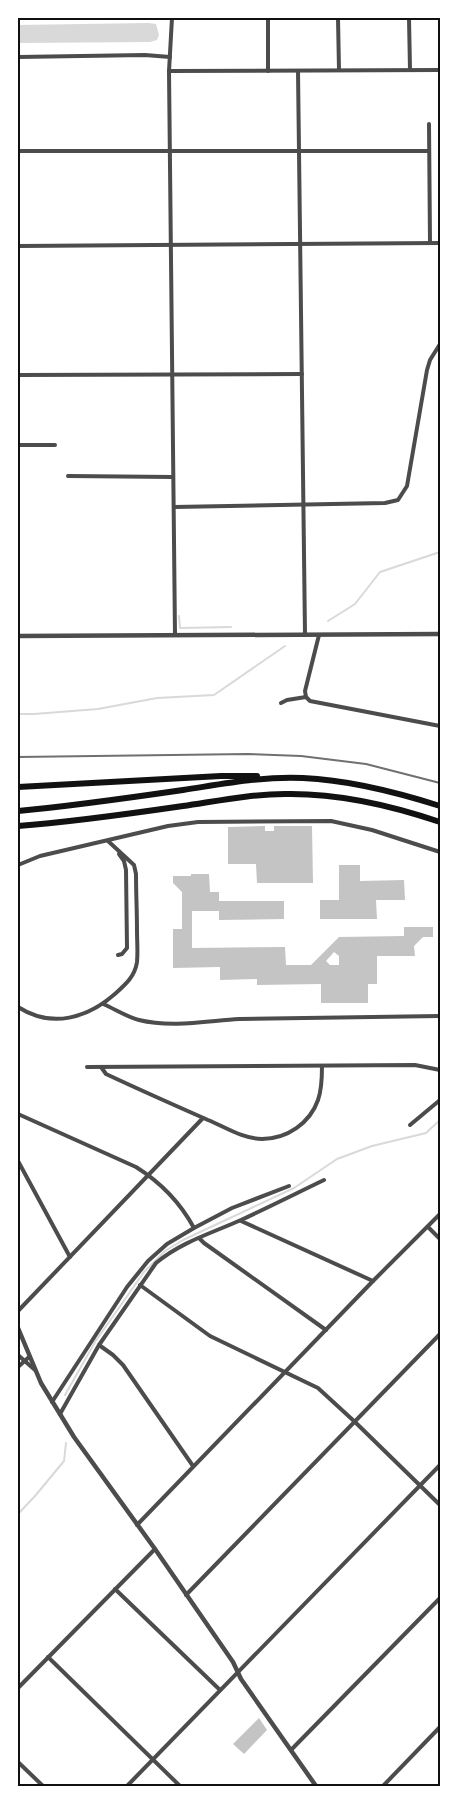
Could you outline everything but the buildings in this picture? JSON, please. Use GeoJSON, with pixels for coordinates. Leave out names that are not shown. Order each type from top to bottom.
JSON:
{"type":"FeatureCollection","features":[{"type":"Feature","properties":{"kind":"highway"},"geometry":{"type":"LineString","coordinates":[[18,787],[221,776],[286,778],[348,783],[392,792],[440,806]]}},
{"type":"Feature","properties":{"kind":"highway"},"geometry":{"type":"LineString","coordinates":[[18,811],[79,805],[232,782],[286,778]]}},
{"type":"Feature","properties":{"kind":"highway"},"geometry":{"type":"LineString","coordinates":[[18,826],[92,819],[246,796],[285,794],[325,796],[362,801],[440,822]]}},
{"type":"Feature","properties":{"kind":"street"},"geometry":{"type":"LineString","coordinates":[[172,18],[169,71],[175,635]]}},
{"type":"Feature","properties":{"kind":"street"},"geometry":{"type":"LineString","coordinates":[[268,18],[268,71]]}},
{"type":"Feature","properties":{"kind":"street"},"geometry":{"type":"LineString","coordinates":[[338,18],[339,70]]}},
{"type":"Feature","properties":{"kind":"street"},"geometry":{"type":"LineString","coordinates":[[409,18],[410,70]]}},
{"type":"Feature","properties":{"kind":"street"},"geometry":{"type":"LineString","coordinates":[[18,57],[145,55],[170,57]]}},
{"type":"Feature","properties":{"kind":"street"},"geometry":{"type":"LineString","coordinates":[[169,71],[440,70]]}},
{"type":"Feature","properties":{"kind":"street"},"geometry":{"type":"LineString","coordinates":[[298,71],[305,634]]}},
{"type":"Feature","properties":{"kind":"street"},"geometry":{"type":"LineString","coordinates":[[429,124],[430,244]]}},
{"type":"Feature","properties":{"kind":"street"},"geometry":{"type":"LineString","coordinates":[[18,151],[428,151]]}},
{"type":"Feature","properties":{"kind":"street"},"geometry":{"type":"LineString","coordinates":[[18,246],[440,244]]}},
{"type":"Feature","properties":{"kind":"street"},"geometry":{"type":"LineString","coordinates":[[174,507],[304,506],[394,502],[401,496],[407,486],[427,370],[430,360],[440,344]]}},
{"type":"Feature","properties":{"kind":"street"},"geometry":{"type":"LineString","coordinates":[[18,376],[302,374]]}},
{"type":"Feature","properties":{"kind":"street"},"geometry":{"type":"LineString","coordinates":[[18,444],[54,445]]}},
{"type":"Feature","properties":{"kind":"street"},"geometry":{"type":"LineString","coordinates":[[68,476],[173,477]]}},
{"type":"Feature","properties":{"kind":"street"},"geometry":{"type":"LineString","coordinates":[[319,634],[305,691],[306,697],[310,701],[440,726]]}},
{"type":"Feature","properties":{"kind":"street"},"geometry":{"type":"LineString","coordinates":[[18,636],[440,634]]}},
{"type":"Feature","properties":{"kind":"street"},"geometry":{"type":"LineString","coordinates":[[281,703],[287,700],[306,697]]}},
{"type":"Feature","properties":{"kind":"street"},"geometry":{"type":"LineString","coordinates":[[18,865],[40,856],[188,822],[331,821],[367,829],[440,852]]}},
{"type":"Feature","properties":{"kind":"street"},"geometry":{"type":"LineString","coordinates":[[18,1007],[38,1016],[60,1019],[77,1016],[103,1004],[127,983],[133,974],[137,962],[136,874],[134,865],[108,841]]}},
{"type":"Feature","properties":{"kind":"street"},"geometry":{"type":"LineString","coordinates":[[117,850],[124,861],[126,870],[127,948],[122,954],[118,955]]}},
{"type":"Feature","properties":{"kind":"street"},"geometry":{"type":"LineString","coordinates":[[103,1004],[132,1018],[157,1023],[192,1023],[208,1020],[240,1019],[440,1016]]}},
{"type":"Feature","properties":{"kind":"street"},"geometry":{"type":"LineString","coordinates":[[87,1067],[415,1065],[440,1070]]}},
{"type":"Feature","properties":{"kind":"street"},"geometry":{"type":"LineString","coordinates":[[101,1067],[106,1074],[203,1118],[250,1137],[262,1139],[284,1135],[296,1129],[305,1121],[313,1111],[321,1089],[322,1066]]}},
{"type":"Feature","properties":{"kind":"street"},"geometry":{"type":"LineString","coordinates":[[410,1125],[440,1100]]}},
{"type":"Feature","properties":{"kind":"street"},"geometry":{"type":"LineString","coordinates":[[18,1114],[136,1167],[149,1175],[157,1181],[188,1216],[194,1228]]}},
{"type":"Feature","properties":{"kind":"street"},"geometry":{"type":"LineString","coordinates":[[18,1311],[203,1118]]}},
{"type":"Feature","properties":{"kind":"street"},"geometry":{"type":"LineString","coordinates":[[18,1161],[70,1257]]}},
{"type":"Feature","properties":{"kind":"street"},"geometry":{"type":"LineString","coordinates":[[60,1414],[99,1345],[156,1263],[168,1253],[324,1180]]}},
{"type":"Feature","properties":{"kind":"street"},"geometry":{"type":"LineString","coordinates":[[52,1402],[127,1287],[148,1261],[167,1244],[194,1228],[232,1208],[290,1186]]}},
{"type":"Feature","properties":{"kind":"street"},"geometry":{"type":"LineString","coordinates":[[137,1525],[440,1214]]}},
{"type":"Feature","properties":{"kind":"street"},"geometry":{"type":"LineString","coordinates":[[240,1220],[372,1282]]}},
{"type":"Feature","properties":{"kind":"street"},"geometry":{"type":"LineString","coordinates":[[428,1227],[440,1239]]}},
{"type":"Feature","properties":{"kind":"street"},"geometry":{"type":"LineString","coordinates":[[199,1238],[254,1280],[326,1330]]}},
{"type":"Feature","properties":{"kind":"street"},"geometry":{"type":"LineString","coordinates":[[140,1285],[210,1336],[318,1388],[440,1506]]}},
{"type":"Feature","properties":{"kind":"street"},"geometry":{"type":"LineString","coordinates":[[18,1328],[35,1370],[52,1402],[96,1470],[155,1549],[316,1786]]}},
{"type":"Feature","properties":{"kind":"street"},"geometry":{"type":"LineString","coordinates":[[186,1595],[440,1334]]}},
{"type":"Feature","properties":{"kind":"street"},"geometry":{"type":"LineString","coordinates":[[99,1345],[123,1365],[193,1466]]}},
{"type":"Feature","properties":{"kind":"street"},"geometry":{"type":"LineString","coordinates":[[18,1355],[35,1370]]}},
{"type":"Feature","properties":{"kind":"street"},"geometry":{"type":"LineString","coordinates":[[18,1367],[30,1357]]}},
{"type":"Feature","properties":{"kind":"street"},"geometry":{"type":"LineString","coordinates":[[127,1786],[440,1464]]}},
{"type":"Feature","properties":{"kind":"street"},"geometry":{"type":"LineString","coordinates":[[18,1688],[155,1549]]}},
{"type":"Feature","properties":{"kind":"street"},"geometry":{"type":"LineString","coordinates":[[115,1589],[220,1690]]}},
{"type":"Feature","properties":{"kind":"street"},"geometry":{"type":"LineString","coordinates":[[291,1750],[440,1598]]}},
{"type":"Feature","properties":{"kind":"street"},"geometry":{"type":"LineString","coordinates":[[48,1657],[180,1786]]}},
{"type":"Feature","properties":{"kind":"street"},"geometry":{"type":"LineString","coordinates":[[383,1786],[440,1727]]}},
{"type":"Feature","properties":{"kind":"street"},"geometry":{"type":"LineString","coordinates":[[18,1762],[43,1786]]}},
{"type":"Feature","properties":{"kind":"shaded area"},"geometry":{"type":"Polygon","coordinates":[[[156,24],[159,35],[157,40],[150,42],[18,43],[18,25],[156,24]]]}},
{"type":"Feature","properties":{"kind":"waterway"},"geometry":{"type":"LineString","coordinates":[[328,621],[355,604],[380,572],[440,552]]}},
{"type":"Feature","properties":{"kind":"waterway"},"geometry":{"type":"LineString","coordinates":[[179,616],[180,628],[231,627]]}},
{"type":"Feature","properties":{"kind":"waterway"},"geometry":{"type":"LineString","coordinates":[[18,714],[98,709],[157,698],[214,695],[285,646]]}},
{"type":"Feature","properties":{"kind":"waterway"},"geometry":{"type":"LineString","coordinates":[[65,1395],[95,1342],[144,1272],[165,1251],[183,1240],[294,1188],[337,1159],[372,1146],[426,1133],[440,1120]]}},
{"type":"Feature","properties":{"kind":"waterway"},"geometry":{"type":"LineString","coordinates":[[18,1514],[64,1461],[66,1443]]}},
{"type":"Feature","properties":{"kind":"railway"},"geometry":{"type":"LineString","coordinates":[[18,757],[248,754],[301,756],[366,764],[440,783]]}}]}
